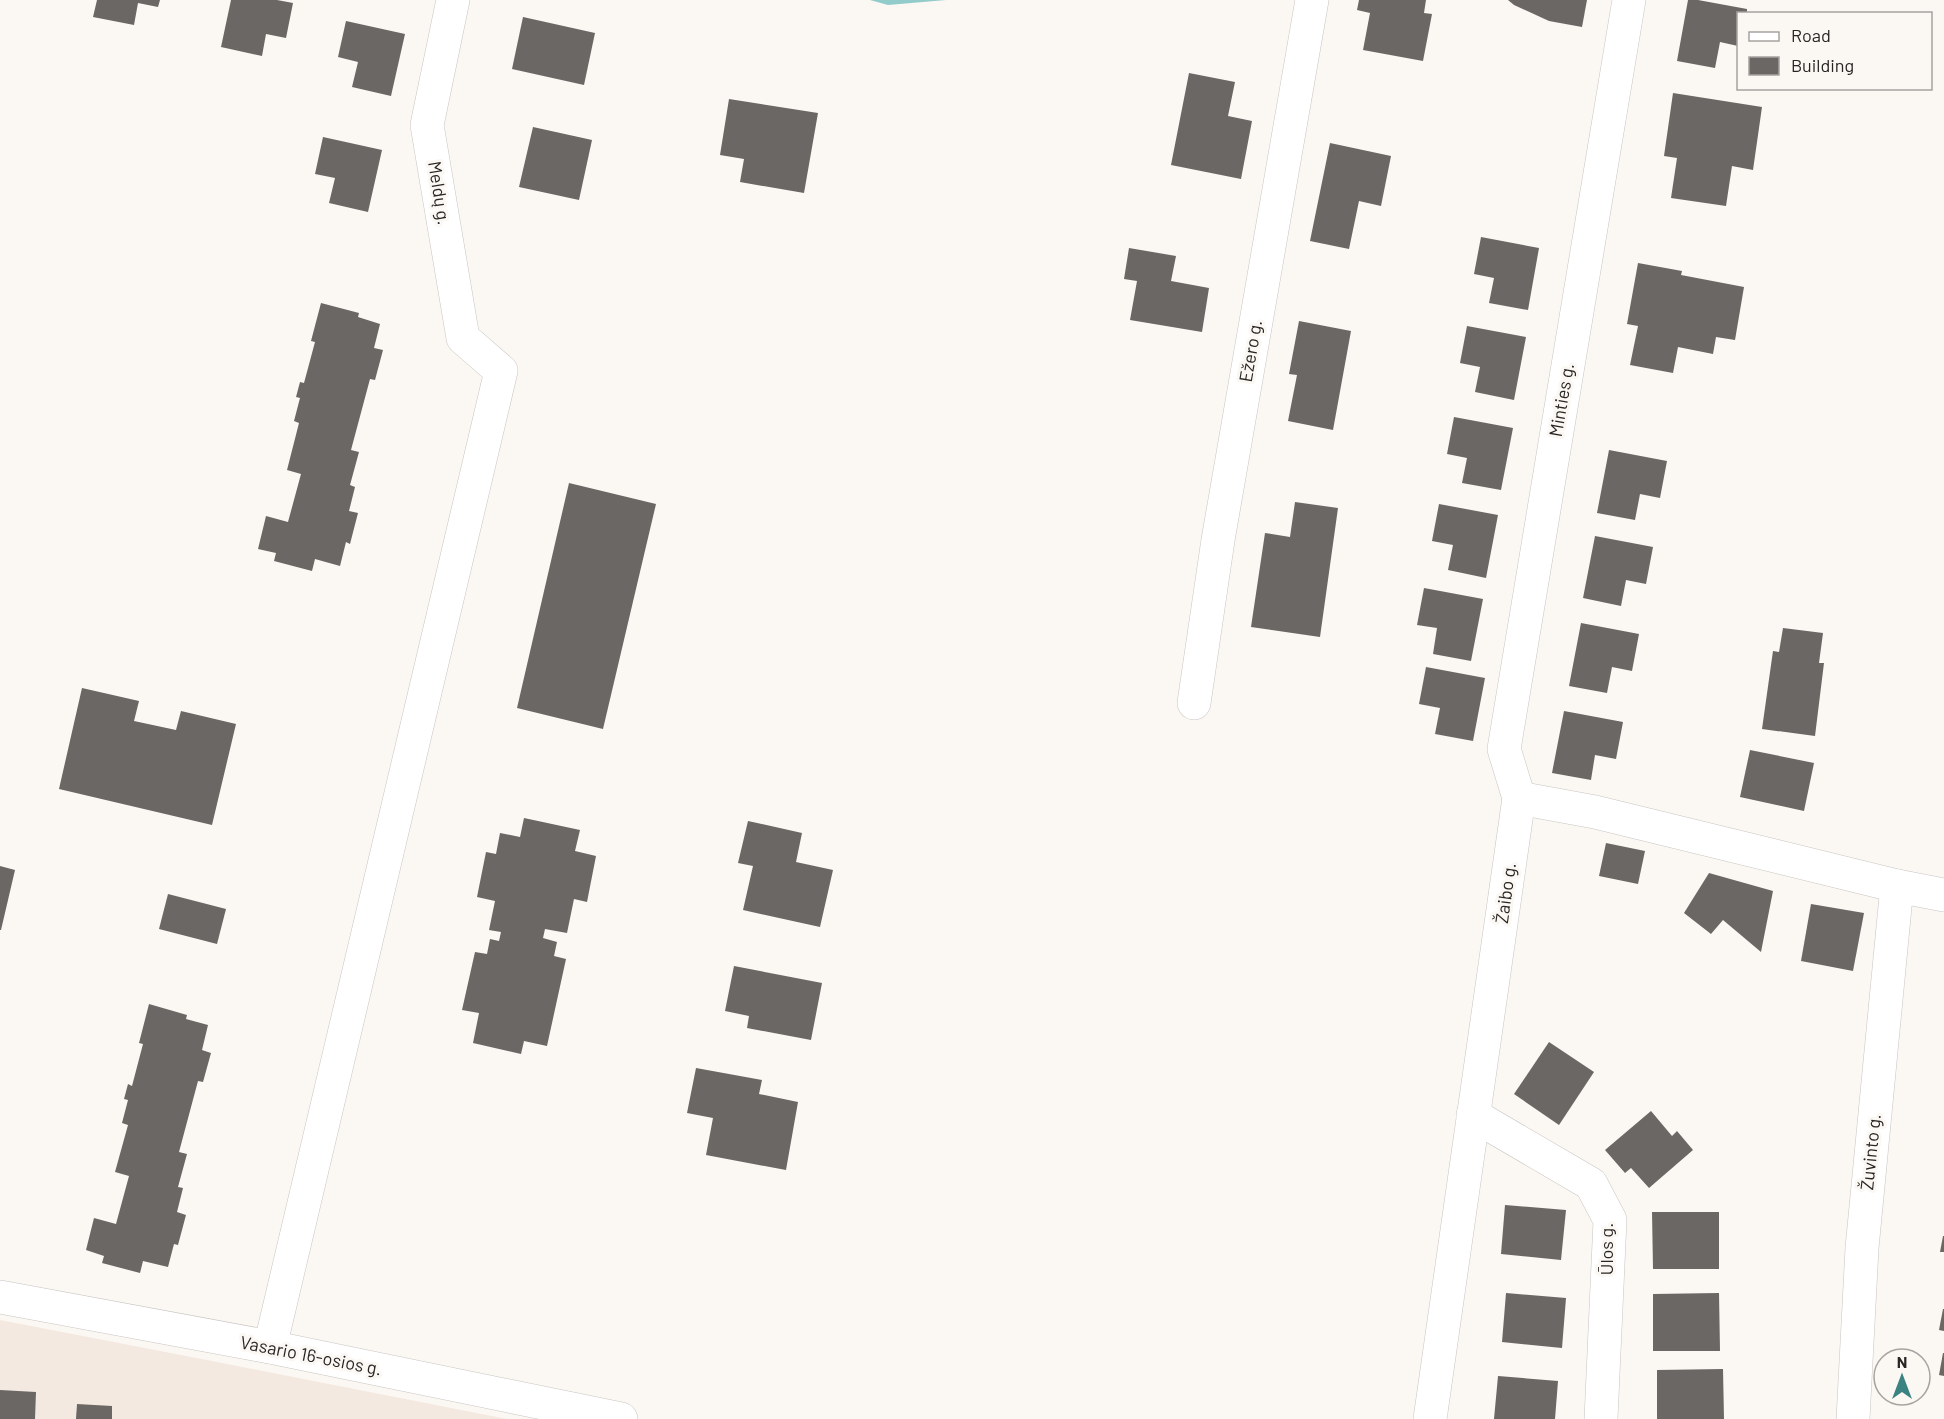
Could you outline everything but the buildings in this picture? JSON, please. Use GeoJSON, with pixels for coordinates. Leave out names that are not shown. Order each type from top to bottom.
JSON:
{"type":"FeatureCollection","features":[{"type":"Feature","properties":{"kind":"street","name":"Meldų g."},"geometry":{"type":"LineString","coordinates":[[270,1347],[501,371],[463,338],[427,125],[453,0]]}},
{"type":"Feature","properties":{"kind":"street","name":"Ežero g."},"geometry":{"type":"LineString","coordinates":[[1194,703],[1218,540],[1312,0]]}},
{"type":"Feature","properties":{"kind":"street","name":"Minties g."},"geometry":{"type":"LineString","coordinates":[[1519,798],[1504,749],[1629,0]]}},
{"type":"Feature","properties":{"kind":"street"},"geometry":{"type":"LineString","coordinates":[[1519,798],[1595,812],[1898,886],[1944,895]]}},
{"type":"Feature","properties":{"kind":"street","name":"Žaibo g."},"geometry":{"type":"LineString","coordinates":[[1430,1419],[1519,798]]}},
{"type":"Feature","properties":{"kind":"street","name":"Žuvinto g."},"geometry":{"type":"LineString","coordinates":[[1853,1419],[1862,1248],[1898,886]]}},
{"type":"Feature","properties":{"kind":"street","name":"Ūlos g."},"geometry":{"type":"LineString","coordinates":[[1473,1115],[1591,1184],[1610,1220],[1601,1419]]}},
{"type":"Feature","properties":{"kind":"street","name":"Vasario 16-osios g."},"geometry":{"type":"LineString","coordinates":[[0,1297],[270,1347],[621,1419]]}},
{"type":"Feature","properties":{"kind":"shaded area"},"geometry":{"type":"Polygon","coordinates":[[[0,1320],[207,1360],[507,1419],[0,1419],[0,1320]]]}},
{"type":"Feature","properties":{"kind":"water"},"geometry":{"type":"Polygon","coordinates":[[[870,0],[946,0],[888,5],[870,0]]]}}]}
